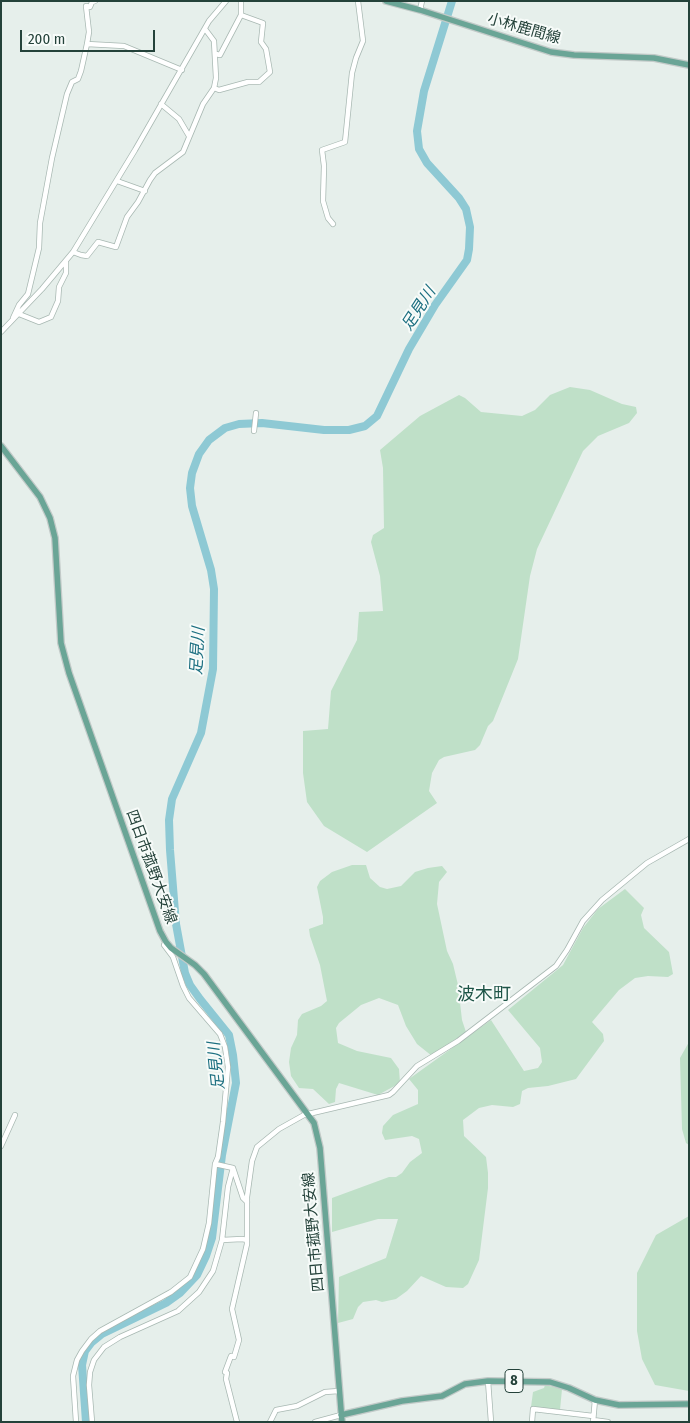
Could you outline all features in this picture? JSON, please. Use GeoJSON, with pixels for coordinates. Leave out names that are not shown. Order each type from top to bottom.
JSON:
{"type":"FeatureCollection","features":[{"type":"Feature","properties":{"kind":"main road","name":"小林鹿間線"},"geometry":{"type":"LineString","coordinates":[[386,1],[560,54],[654,58],[689,65]]}},
{"type":"Feature","properties":{"kind":"main road","name":"四日市菰野大安線"},"geometry":{"type":"LineString","coordinates":[[1,446],[40,497],[50,518],[56,538],[60,629],[69,673],[157,924],[166,942],[204,974],[314,1124],[320,1148],[342,1422]]}},
{"type":"Feature","properties":{"kind":"main road","name":"8"},"geometry":{"type":"LineString","coordinates":[[341,1415],[402,1401],[442,1396],[465,1384],[488,1381],[550,1382],[595,1400],[619,1405],[689,1404]]}},
{"type":"Feature","properties":{"kind":"street"},"geometry":{"type":"LineString","coordinates":[[12,321],[19,305],[28,294],[39,248],[40,223],[52,158],[67,94],[72,82],[78,78],[82,71],[89,32],[86,6],[90,7],[92,2],[95,1]]}},
{"type":"Feature","properties":{"kind":"street"},"geometry":{"type":"LineString","coordinates":[[1,332],[73,252],[182,70],[208,21],[226,1]]}},
{"type":"Feature","properties":{"kind":"street"},"geometry":{"type":"LineString","coordinates":[[216,54],[220,55],[241,15],[241,1]]}},
{"type":"Feature","properties":{"kind":"street"},"geometry":{"type":"LineString","coordinates":[[333,224],[328,218],[324,201],[322,150],[345,142],[352,73],[363,42],[358,1]]}},
{"type":"Feature","properties":{"kind":"street"},"geometry":{"type":"LineString","coordinates":[[420,10],[422,1]]}},
{"type":"Feature","properties":{"kind":"street"},"geometry":{"type":"LineString","coordinates":[[214,88],[219,90],[248,82],[259,82],[270,72],[266,49],[261,42],[263,23],[241,15]]}},
{"type":"Feature","properties":{"kind":"street"},"geometry":{"type":"LineString","coordinates":[[73,252],[81,256],[87,256],[98,242],[116,247],[127,217],[155,173],[183,152],[203,104],[214,88],[216,78],[214,40],[205,29]]}},
{"type":"Feature","properties":{"kind":"street"},"geometry":{"type":"LineString","coordinates":[[87,44],[124,46],[182,70]]}},
{"type":"Feature","properties":{"kind":"street"},"geometry":{"type":"LineString","coordinates":[[161,104],[179,119],[189,136]]}},
{"type":"Feature","properties":{"kind":"street"},"geometry":{"type":"LineString","coordinates":[[116,181],[145,191]]}},
{"type":"Feature","properties":{"kind":"street"},"geometry":{"type":"LineString","coordinates":[[19,314],[39,322],[51,317],[58,301],[59,287],[66,273],[66,262]]}},
{"type":"Feature","properties":{"kind":"street"},"geometry":{"type":"LineString","coordinates":[[254,430],[256,414]]}},
{"type":"Feature","properties":{"kind":"street"},"geometry":{"type":"LineString","coordinates":[[237,1422],[226,1379],[226,1372],[231,1356],[234,1357],[239,1340],[232,1310],[248,1240],[247,1202],[251,1166],[257,1147],[290,1122],[308,1114],[393,1092],[418,1066],[458,1041],[556,966],[584,921],[602,900],[647,863],[689,839]]}},
{"type":"Feature","properties":{"kind":"street"},"geometry":{"type":"LineString","coordinates":[[76,1422],[73,1376],[78,1360],[91,1339],[100,1331],[171,1292],[190,1277],[203,1249],[209,1223],[215,1164],[218,1157],[227,1084],[228,1067],[225,1047],[220,1034],[189,998],[173,957],[164,946],[166,942]]}},
{"type":"Feature","properties":{"kind":"street"},"geometry":{"type":"LineString","coordinates":[[1,1146],[15,1115]]}},
{"type":"Feature","properties":{"kind":"street"},"geometry":{"type":"LineString","coordinates":[[215,1164],[233,1168]]}},
{"type":"Feature","properties":{"kind":"street"},"geometry":{"type":"LineString","coordinates":[[233,1168],[243,1198],[247,1202]]}},
{"type":"Feature","properties":{"kind":"street"},"geometry":{"type":"LineString","coordinates":[[92,1422],[89,1385],[90,1372],[94,1360],[104,1347],[120,1337],[164,1318],[185,1305],[204,1286],[213,1271],[222,1240],[228,1187],[233,1168]]}},
{"type":"Feature","properties":{"kind":"street"},"geometry":{"type":"LineString","coordinates":[[222,1240],[248,1240]]}},
{"type":"Feature","properties":{"kind":"street"},"geometry":{"type":"LineString","coordinates":[[488,1381],[491,1422]]}},
{"type":"Feature","properties":{"kind":"street"},"geometry":{"type":"LineString","coordinates":[[270,1422],[276,1410],[297,1406],[325,1392],[339,1390]]}},
{"type":"Feature","properties":{"kind":"street"},"geometry":{"type":"LineString","coordinates":[[593,1419],[595,1400]]}},
{"type":"Feature","properties":{"kind":"street"},"geometry":{"type":"LineString","coordinates":[[532,1422],[533,1409],[608,1422]]}},
{"type":"Feature","properties":{"kind":"street"},"geometry":{"type":"LineString","coordinates":[[315,1422],[341,1415]]}},
{"type":"Feature","properties":{"kind":"green space"},"geometry":{"type":"Polygon","coordinates":[[[570,387],[590,390],[622,404],[636,407],[637,413],[629,423],[598,436],[583,451],[537,549],[530,576],[518,659],[493,721],[488,726],[480,745],[475,750],[444,757],[439,760],[432,773],[429,791],[437,803],[367,852],[324,826],[307,802],[303,773],[303,731],[328,729],[331,691],[357,640],[359,612],[383,611],[380,576],[371,542],[373,535],[384,528],[383,468],[380,450],[420,416],[459,395],[481,412],[522,416],[535,410],[550,395],[570,387]]]}},
{"type":"Feature","properties":{"kind":"green space"},"geometry":{"type":"Polygon","coordinates":[[[352,865],[366,865],[370,878],[380,887],[387,889],[401,886],[415,872],[428,868],[442,866],[447,872],[439,882],[437,904],[447,951],[453,964],[458,985],[462,1020],[466,1032],[432,1056],[417,1044],[406,1026],[398,1005],[379,998],[361,1005],[339,1023],[336,1028],[338,1043],[357,1051],[391,1058],[399,1069],[400,1083],[378,1095],[339,1083],[336,1089],[335,1102],[329,1104],[313,1089],[299,1088],[291,1076],[289,1062],[291,1048],[297,1035],[298,1020],[302,1014],[321,1006],[327,1001],[320,965],[309,929],[323,924],[317,887],[320,881],[332,872],[352,865]]]}},
{"type":"Feature","properties":{"kind":"green space"},"geometry":{"type":"Polygon","coordinates":[[[625,889],[644,908],[641,915],[644,928],[669,952],[673,974],[668,977],[648,976],[635,978],[619,990],[592,1022],[603,1034],[604,1041],[576,1079],[548,1086],[528,1088],[522,1091],[520,1104],[513,1107],[492,1105],[479,1108],[463,1120],[464,1136],[486,1157],[488,1173],[488,1188],[479,1260],[468,1284],[463,1288],[446,1287],[421,1276],[407,1291],[396,1299],[382,1302],[376,1300],[363,1302],[358,1307],[353,1319],[338,1323],[339,1277],[386,1258],[398,1219],[378,1219],[332,1232],[332,1198],[389,1177],[396,1177],[402,1173],[410,1162],[422,1153],[419,1139],[412,1136],[385,1140],[382,1133],[383,1126],[393,1115],[418,1104],[418,1090],[409,1079],[491,1020],[524,1071],[538,1068],[542,1062],[540,1048],[508,1010],[563,965],[583,928],[598,909],[625,889]]]}},
{"type":"Feature","properties":{"kind":"green space"},"geometry":{"type":"Polygon","coordinates":[[[689,1042],[689,1145],[686,1143],[682,1129],[680,1058],[689,1042]]]}},
{"type":"Feature","properties":{"kind":"green space"},"geometry":{"type":"Polygon","coordinates":[[[689,1216],[689,1391],[655,1385],[642,1359],[637,1331],[637,1273],[656,1235],[689,1216]]]}},
{"type":"Feature","properties":{"kind":"green space"},"geometry":{"type":"Polygon","coordinates":[[[545,1385],[562,1389],[560,1410],[531,1407],[533,1392],[544,1388],[545,1385]]]}},
{"type":"Feature","properties":{"kind":"waterway","name":"足見川"},"geometry":{"type":"LineString","coordinates":[[86,1422],[82,1365],[85,1351],[102,1334],[166,1303],[180,1293],[197,1275],[206,1256],[212,1238],[222,1155],[236,1083],[229,1035],[190,985],[185,973],[176,924],[170,850],[169,820],[172,799],[201,733],[213,669],[214,589],[211,570],[192,506],[190,488],[192,473],[199,454],[209,440],[225,428],[239,424],[262,423],[324,430],[349,430],[365,426],[377,416],[409,349],[435,305],[467,260],[470,227],[466,209],[459,198],[427,163],[419,149],[417,131],[424,91],[452,1]]}},
{"type":"Feature","properties":{"kind":"district","name":"波木町"},"geometry":{"type":"Point","coordinates":[484,995]}}]}
